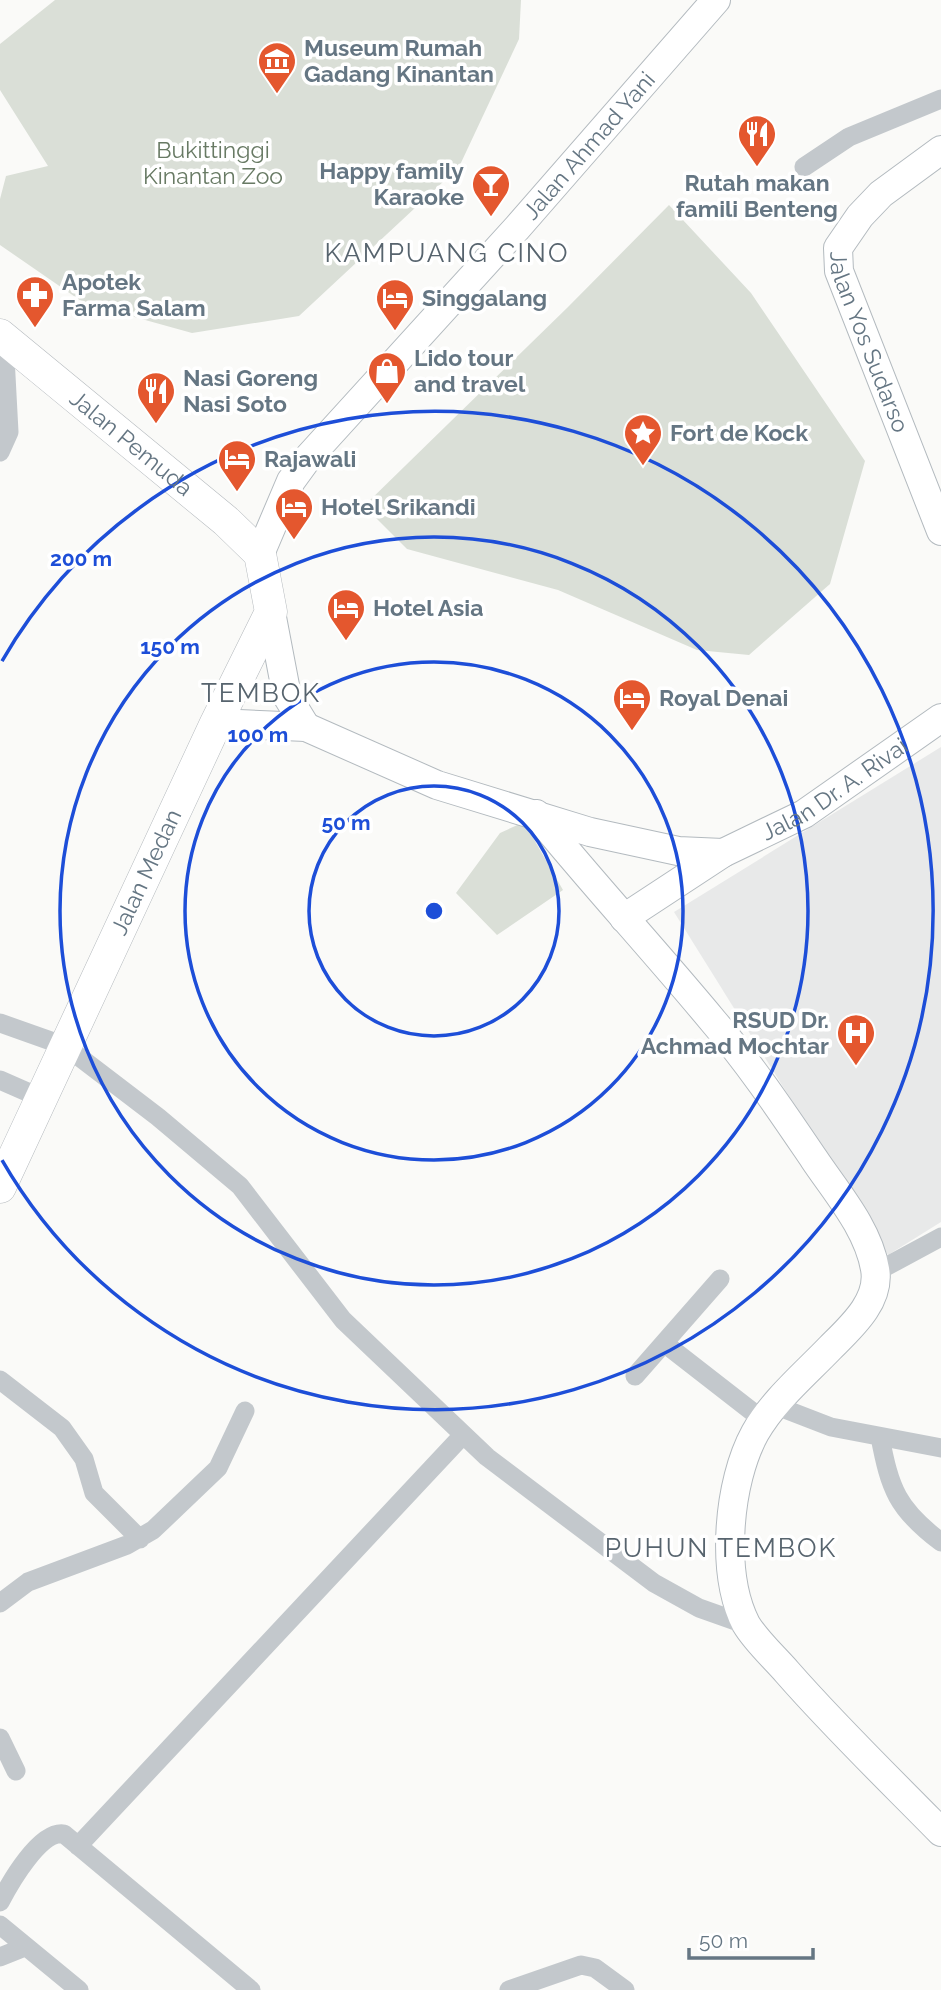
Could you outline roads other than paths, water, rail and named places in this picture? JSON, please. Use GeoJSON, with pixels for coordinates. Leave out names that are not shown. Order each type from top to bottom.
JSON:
{"type":"FeatureCollection","features":[{"type":"Feature","properties":{"kind":"main road","name":"Jalan Pemuda"},"geometry":{"type":"LineString","coordinates":[[2,336],[226,520],[260,554]]}},
{"type":"Feature","properties":{"kind":"main road"},"geometry":{"type":"LineString","coordinates":[[260,554],[271,612]]}},
{"type":"Feature","properties":{"kind":"main road","name":"Jalan Medan"},"geometry":{"type":"LineString","coordinates":[[0,1187],[216,723],[271,612]]}},
{"type":"Feature","properties":{"kind":"street","name":"Jalan Ahmad Yani"},"geometry":{"type":"LineString","coordinates":[[260,554],[291,481],[307,459],[480,269],[716,0]]}},
{"type":"Feature","properties":{"kind":"street"},"geometry":{"type":"LineString","coordinates":[[804,167],[849,137],[941,99]]}},
{"type":"Feature","properties":{"kind":"street","name":"Jalan Yos Sudarso"},"geometry":{"type":"LineString","coordinates":[[941,150],[881,194],[860,216],[838,248],[839,271],[941,531]]}},
{"type":"Feature","properties":{"kind":"street"},"geometry":{"type":"LineString","coordinates":[[0,452],[9,432],[2,336]]}},
{"type":"Feature","properties":{"kind":"street"},"geometry":{"type":"LineString","coordinates":[[271,612],[287,696],[306,727]]}},
{"type":"Feature","properties":{"kind":"street","name":"Jalan Dr. A. Rivai"},"geometry":{"type":"LineString","coordinates":[[624,918],[723,853],[804,814],[941,718]]}},
{"type":"Feature","properties":{"kind":"street"},"geometry":{"type":"LineString","coordinates":[[216,723],[306,727],[437,785],[638,844],[723,853]]}},
{"type":"Feature","properties":{"kind":"street"},"geometry":{"type":"LineString","coordinates":[[536,814],[714,1021],[767,1091],[856,1223],[876,1272],[872,1295],[858,1322],[769,1413],[743,1461],[733,1509],[730,1543],[734,1590],[747,1625],[822,1713],[941,1832]]}},
{"type":"Feature","properties":{"kind":"street"},"geometry":{"type":"LineString","coordinates":[[0,1023],[65,1046],[158,1117],[240,1186],[343,1320],[463,1435],[520,1484],[654,1583],[699,1608],[747,1625]]}},
{"type":"Feature","properties":{"kind":"street"},"geometry":{"type":"LineString","coordinates":[[0,1080],[41,1098]]}},
{"type":"Feature","properties":{"kind":"street"},"geometry":{"type":"LineString","coordinates":[[876,1272],[941,1237]]}},
{"type":"Feature","properties":{"kind":"street"},"geometry":{"type":"LineString","coordinates":[[635,1376],[720,1279]]}},
{"type":"Feature","properties":{"kind":"street"},"geometry":{"type":"LineString","coordinates":[[664,1343],[769,1413],[941,1448]]}},
{"type":"Feature","properties":{"kind":"street"},"geometry":{"type":"LineString","coordinates":[[0,1380],[62,1428],[84,1459],[94,1493],[140,1539]]}},
{"type":"Feature","properties":{"kind":"street"},"geometry":{"type":"LineString","coordinates":[[0,1603],[28,1582],[140,1539],[218,1468],[245,1411]]}},
{"type":"Feature","properties":{"kind":"street"},"geometry":{"type":"LineString","coordinates":[[78,1846],[463,1435]]}},
{"type":"Feature","properties":{"kind":"street"},"geometry":{"type":"LineString","coordinates":[[880,1437],[895,1496],[941,1542]]}},
{"type":"Feature","properties":{"kind":"street"},"geometry":{"type":"LineString","coordinates":[[0,1738],[16,1771]]}},
{"type":"Feature","properties":{"kind":"street"},"geometry":{"type":"LineString","coordinates":[[0,1902],[33,1853],[50,1836],[64,1835],[251,1990]]}},
{"type":"Feature","properties":{"kind":"street"},"geometry":{"type":"LineString","coordinates":[[0,1925],[79,1990]]}},
{"type":"Feature","properties":{"kind":"street"},"geometry":{"type":"LineString","coordinates":[[0,1957],[25,1947]]}},
{"type":"Feature","properties":{"kind":"street"},"geometry":{"type":"LineString","coordinates":[[509,1990],[582,1965],[595,1968],[625,1990]]}},
{"type":"Feature","properties":{"kind":"place","name":"Museum Rumah Gadang Kinantan"},"geometry":{"type":"Point","coordinates":[277,95]}},
{"type":"Feature","properties":{"kind":"place","name":"Rutah makan famili Benteng"},"geometry":{"type":"Point","coordinates":[757,168]}},
{"type":"Feature","properties":{"kind":"place","name":"Happy family Karaoke"},"geometry":{"type":"Point","coordinates":[491,218]}},
{"type":"Feature","properties":{"kind":"place","name":"Apotek Farma Salam"},"geometry":{"type":"Point","coordinates":[35,329]}},
{"type":"Feature","properties":{"kind":"place","name":"Singgalang"},"geometry":{"type":"Point","coordinates":[395,332]}},
{"type":"Feature","properties":{"kind":"place","name":"Lido tour and travel"},"geometry":{"type":"Point","coordinates":[387,405]}},
{"type":"Feature","properties":{"kind":"place","name":"Nasi Goreng Nasi Soto"},"geometry":{"type":"Point","coordinates":[156,425]}},
{"type":"Feature","properties":{"kind":"place","name":"Fort de Kock"},"geometry":{"type":"Point","coordinates":[643,467]}},
{"type":"Feature","properties":{"kind":"place","name":"Rajawali"},"geometry":{"type":"Point","coordinates":[237,493]}},
{"type":"Feature","properties":{"kind":"place","name":"Hotel Srikandi"},"geometry":{"type":"Point","coordinates":[294,541]}},
{"type":"Feature","properties":{"kind":"place","name":"Hotel Asia"},"geometry":{"type":"Point","coordinates":[346,642]}},
{"type":"Feature","properties":{"kind":"place","name":"Royal Denai"},"geometry":{"type":"Point","coordinates":[632,732]}},
{"type":"Feature","properties":{"kind":"place","name":"RSUD Dr. Achmad Mochtar"},"geometry":{"type":"Point","coordinates":[856,1067]}},
{"type":"Feature","properties":{"kind":"district","name":"KAMPUANG CINO"},"geometry":{"type":"Point","coordinates":[447,253]}},
{"type":"Feature","properties":{"kind":"district","name":"TEMBOK"},"geometry":{"type":"Point","coordinates":[261,693]}},
{"type":"Feature","properties":{"kind":"district","name":"PUHUN TEMBOK"},"geometry":{"type":"Point","coordinates":[721,1548]}},
{"type":"Feature","properties":{"kind":"park label","name":"Bukittinggi Kinantan Zoo"},"geometry":{"type":"Point","coordinates":[213,163]}}]}
